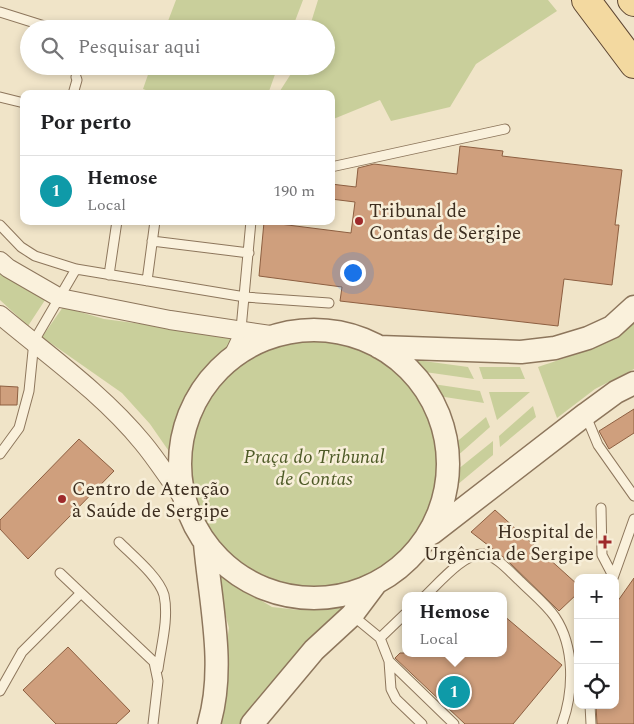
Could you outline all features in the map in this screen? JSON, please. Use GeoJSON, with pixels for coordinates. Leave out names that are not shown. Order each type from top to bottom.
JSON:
{"type":"FeatureCollection","features":[{"type":"Feature","properties":{"kind":"main road"},"geometry":{"type":"LineString","coordinates":[[586,0],[634,64]]}},
{"type":"Feature","properties":{"kind":"street"},"geometry":{"type":"LineString","coordinates":[[0,261],[8,268],[60,298],[170,320],[277,336]]}},
{"type":"Feature","properties":{"kind":"street"},"geometry":{"type":"LineString","coordinates":[[379,347],[521,352],[555,348],[588,338],[612,327],[632,312]]}},
{"type":"Feature","properties":{"kind":"street"},"geometry":{"type":"LineString","coordinates":[[0,315],[34,341],[115,413],[143,443],[184,499],[205,543],[228,568],[252,584],[274,593],[304,598],[330,597],[356,592],[376,583],[403,564],[427,537],[586,414],[616,392],[634,383]]}},
{"type":"Feature","properties":{"kind":"street"},"geometry":{"type":"LineString","coordinates":[[184,499],[179,467],[180,448],[186,422],[205,386],[247,348],[277,336],[302,331],[322,331],[361,339],[379,347],[411,371],[436,408],[446,439],[448,470],[441,507],[427,537]]}},
{"type":"Feature","properties":{"kind":"street"},"geometry":{"type":"LineString","coordinates":[[205,543],[216,670],[209,724]]}},
{"type":"Feature","properties":{"kind":"street"},"geometry":{"type":"LineString","coordinates":[[252,724],[314,650],[352,615],[376,583]]}},
{"type":"Feature","properties":{"kind":"lane"},"geometry":{"type":"LineString","coordinates":[[0,12],[25,20]]}},
{"type":"Feature","properties":{"kind":"lane"},"geometry":{"type":"LineString","coordinates":[[74,90],[76,77]]}},
{"type":"Feature","properties":{"kind":"lane"},"geometry":{"type":"LineString","coordinates":[[0,97],[20,102]]}},
{"type":"Feature","properties":{"kind":"lane"},"geometry":{"type":"LineString","coordinates":[[335,166],[505,129]]}},
{"type":"Feature","properties":{"kind":"lane"},"geometry":{"type":"LineString","coordinates":[[0,225],[21,247],[35,256],[52,263],[76,269],[245,297],[329,304]]}},
{"type":"Feature","properties":{"kind":"lane"},"geometry":{"type":"LineString","coordinates":[[109,275],[116,225]]}},
{"type":"Feature","properties":{"kind":"lane"},"geometry":{"type":"LineString","coordinates":[[147,281],[154,225]]}},
{"type":"Feature","properties":{"kind":"lane"},"geometry":{"type":"LineString","coordinates":[[222,369],[240,329],[245,297],[251,225]]}},
{"type":"Feature","properties":{"kind":"lane"},"geometry":{"type":"LineString","coordinates":[[152,241],[249,253]]}},
{"type":"Feature","properties":{"kind":"lane"},"geometry":{"type":"LineString","coordinates":[[0,454],[19,428],[29,391],[34,341],[76,269]]}},
{"type":"Feature","properties":{"kind":"lane"},"geometry":{"type":"LineString","coordinates":[[586,414],[588,424],[598,445],[634,496]]}},
{"type":"Feature","properties":{"kind":"lane"},"geometry":{"type":"LineString","coordinates":[[601,508],[602,555],[612,574]]}},
{"type":"Feature","properties":{"kind":"lane"},"geometry":{"type":"LineString","coordinates":[[614,574],[634,519]]}},
{"type":"Feature","properties":{"kind":"lane"},"geometry":{"type":"LineString","coordinates":[[119,542],[151,574],[163,594],[165,616],[157,672],[153,724]]}},
{"type":"Feature","properties":{"kind":"lane"},"geometry":{"type":"LineString","coordinates":[[430,592],[468,558],[483,554],[502,564],[555,616],[564,637],[570,661],[570,687],[562,724]]}},
{"type":"Feature","properties":{"kind":"lane"},"geometry":{"type":"LineString","coordinates":[[60,573],[149,655],[157,672]]}},
{"type":"Feature","properties":{"kind":"lane"},"geometry":{"type":"LineString","coordinates":[[0,691],[22,652],[82,593]]}},
{"type":"Feature","properties":{"kind":"lane"},"geometry":{"type":"LineString","coordinates":[[352,615],[380,638],[389,661],[454,724]]}},
{"type":"Feature","properties":{"kind":"lane"},"geometry":{"type":"LineString","coordinates":[[380,638],[402,617]]}},
{"type":"Feature","properties":{"kind":"lane"},"geometry":{"type":"LineString","coordinates":[[389,661],[388,678],[396,699],[422,724]]}},
{"type":"Feature","properties":{"kind":"lane"},"geometry":{"type":"LineString","coordinates":[[590,709],[591,724]]}},
{"type":"Feature","properties":{"kind":"green space"},"geometry":{"type":"Polygon","coordinates":[[[176,0],[303,0],[295,20],[168,20],[176,0]]]}},
{"type":"Feature","properties":{"kind":"green space"},"geometry":{"type":"Polygon","coordinates":[[[318,0],[548,0],[557,11],[476,64],[450,107],[391,121],[380,100],[335,118],[335,90],[281,90],[290,75],[335,75],[335,20],[312,20],[318,0]]]}},
{"type":"Feature","properties":{"kind":"green space"},"geometry":{"type":"Polygon","coordinates":[[[148,75],[275,75],[269,90],[143,89],[148,75]]]}},
{"type":"Feature","properties":{"kind":"green space"},"geometry":{"type":"Polygon","coordinates":[[[0,271],[47,297],[28,326],[0,300],[0,271]]]}},
{"type":"Feature","properties":{"kind":"green space"},"geometry":{"type":"Polygon","coordinates":[[[63,307],[104,319],[240,337],[211,369],[184,405],[175,460],[150,424],[122,393],[42,337],[63,307]]]}},
{"type":"Feature","properties":{"kind":"green space"},"geometry":{"type":"Polygon","coordinates":[[[634,323],[634,369],[595,389],[557,418],[538,367],[600,344],[634,323]]]}},
{"type":"Feature","properties":{"kind":"green space","name":"Praça do Tribunal de Contas"},"geometry":{"type":"Polygon","coordinates":[[[314,333],[340,335],[365,343],[388,355],[408,372],[425,392],[437,415],[445,440],[447,466],[445,492],[437,517],[425,540],[408,560],[388,577],[365,589],[340,597],[314,599],[288,597],[263,589],[240,577],[220,560],[203,540],[191,517],[183,492],[181,466],[183,440],[191,415],[203,392],[220,372],[240,355],[263,343],[288,335],[314,333]]]}},
{"type":"Feature","properties":{"kind":"green space"},"geometry":{"type":"Polygon","coordinates":[[[416,360],[468,367],[474,379],[425,372],[416,360]]]}},
{"type":"Feature","properties":{"kind":"green space"},"geometry":{"type":"Polygon","coordinates":[[[479,367],[520,367],[525,379],[483,379],[479,367]]]}},
{"type":"Feature","properties":{"kind":"green space"},"geometry":{"type":"Polygon","coordinates":[[[433,384],[480,391],[484,403],[438,396],[433,384]]]}},
{"type":"Feature","properties":{"kind":"green space"},"geometry":{"type":"Polygon","coordinates":[[[489,392],[530,392],[497,420],[489,392]]]}},
{"type":"Feature","properties":{"kind":"green space"},"geometry":{"type":"Polygon","coordinates":[[[533,406],[536,417],[500,447],[499,436],[533,406]]]}},
{"type":"Feature","properties":{"kind":"green space"},"geometry":{"type":"Polygon","coordinates":[[[486,417],[490,427],[455,458],[453,445],[486,417]]]}},
{"type":"Feature","properties":{"kind":"green space"},"geometry":{"type":"Polygon","coordinates":[[[493,441],[493,455],[451,490],[452,474],[493,441]]]}},
{"type":"Feature","properties":{"kind":"green space"},"geometry":{"type":"Polygon","coordinates":[[[214,572],[272,607],[299,610],[352,604],[296,653],[243,724],[214,724],[229,628],[214,572]]]}},
{"type":"Feature","properties":{"kind":"building"},"geometry":{"type":"Polygon","coordinates":[[[460,146],[503,151],[502,156],[622,170],[615,225],[619,225],[612,285],[564,279],[558,326],[340,301],[342,287],[259,276],[264,225],[288,225],[351,233],[355,202],[335,200],[335,184],[356,187],[358,168],[374,164],[457,174],[460,146]]]}},
{"type":"Feature","properties":{"kind":"building"},"geometry":{"type":"Polygon","coordinates":[[[0,386],[18,387],[17,405],[0,405],[0,386]]]}},
{"type":"Feature","properties":{"kind":"building"},"geometry":{"type":"Polygon","coordinates":[[[634,409],[634,433],[609,449],[599,431],[634,409]]]}},
{"type":"Feature","properties":{"kind":"building","name":"Centro de Atenção à Saúde de Sergipe"},"geometry":{"type":"Polygon","coordinates":[[[79,439],[114,471],[28,559],[0,529],[0,520],[79,439]]]}},
{"type":"Feature","properties":{"kind":"building"},"geometry":{"type":"Polygon","coordinates":[[[495,510],[574,581],[574,597],[559,611],[507,560],[471,532],[495,510]]]}},
{"type":"Feature","properties":{"kind":"building"},"geometry":{"type":"Polygon","coordinates":[[[634,578],[634,724],[597,724],[596,709],[619,709],[619,599],[634,578]]]}},
{"type":"Feature","properties":{"kind":"building"},"geometry":{"type":"Polygon","coordinates":[[[507,618],[562,665],[513,724],[465,724],[395,658],[402,653],[402,657],[507,657],[507,618]]]}},
{"type":"Feature","properties":{"kind":"building"},"geometry":{"type":"Polygon","coordinates":[[[68,647],[130,711],[116,724],[56,724],[23,690],[68,647]]]}},
{"type":"Feature","properties":{"kind":"place","name":"Tribunal de Contas de Sergipe"},"geometry":{"type":"Point","coordinates":[359,221]}},
{"type":"Feature","properties":{"kind":"place","name":"Centro de Atenção à Saúde de Sergipe"},"geometry":{"type":"Point","coordinates":[62,499]}},
{"type":"Feature","properties":{"kind":"place","name":"Hospital de Urgência de Sergipe"},"geometry":{"type":"Point","coordinates":[605,542]}},
{"type":"Feature","properties":{"kind":"place","name":"Hemose"},"geometry":{"type":"Point","coordinates":[454,692]}}]}
